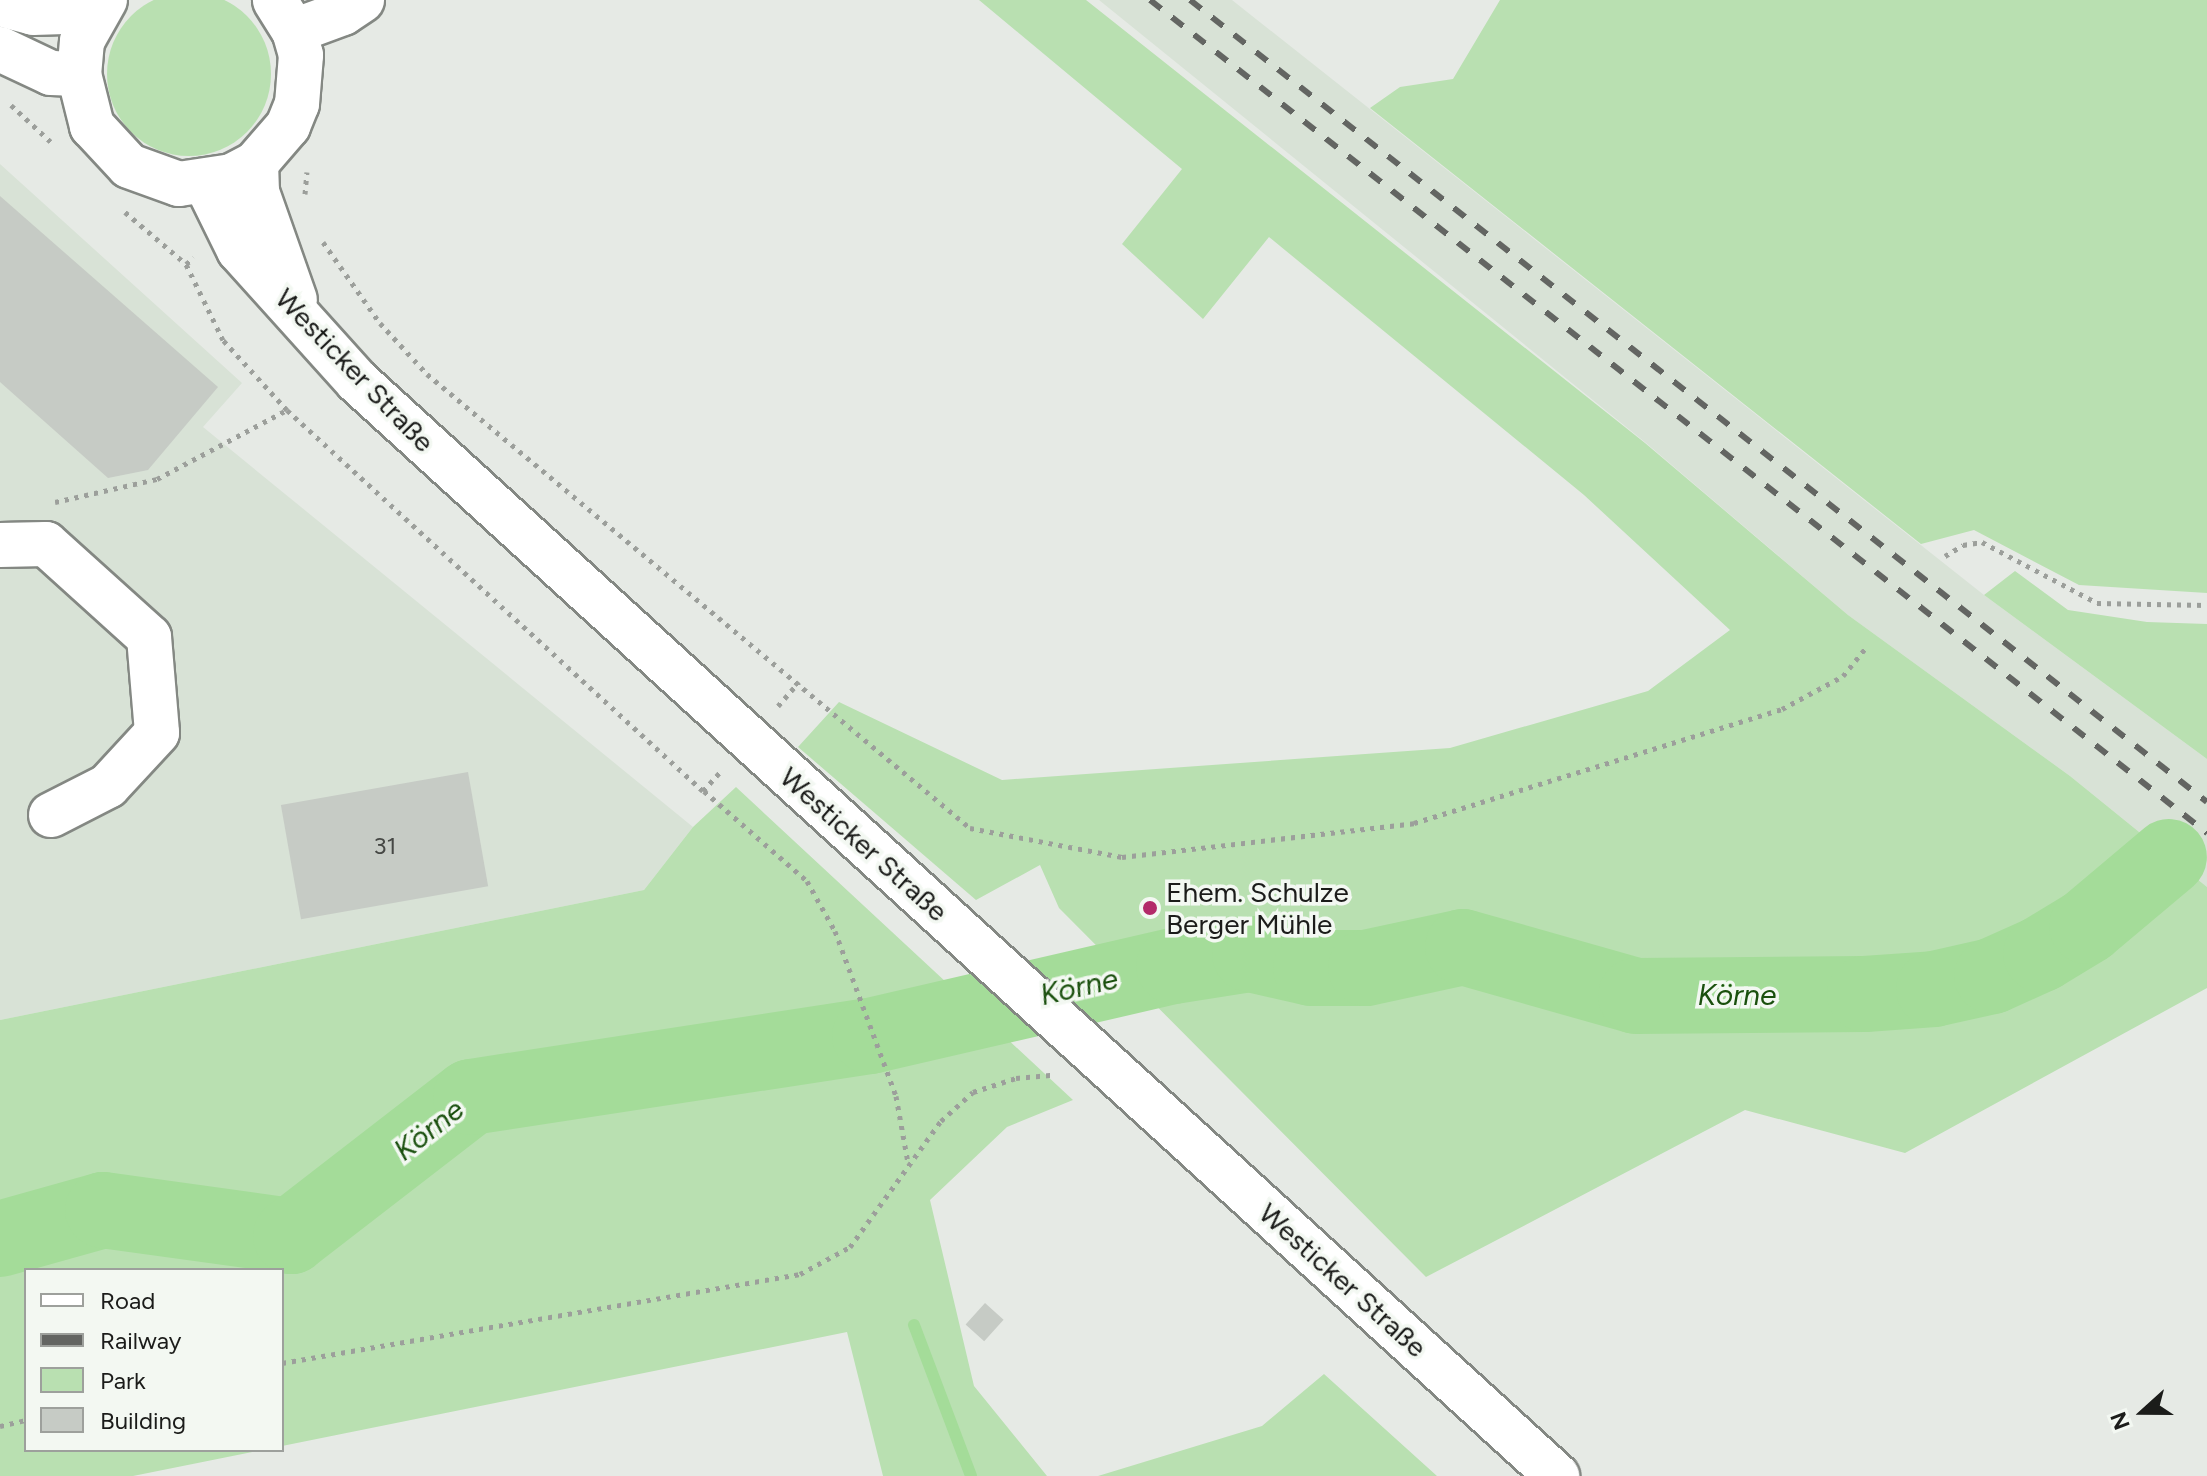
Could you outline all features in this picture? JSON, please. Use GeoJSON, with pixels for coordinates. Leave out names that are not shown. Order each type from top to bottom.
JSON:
{"type":"FeatureCollection","features":[{"type":"Feature","properties":{"kind":"street"},"geometry":{"type":"LineString","coordinates":[[101,6],[82,41],[79,74],[92,126],[108,148],[153,178],[206,183],[256,163],[274,146],[297,104],[301,55],[284,16],[343,13],[362,0]]}},
{"type":"Feature","properties":{"kind":"street"},"geometry":{"type":"LineString","coordinates":[[0,4],[33,13],[101,6]]}},
{"type":"Feature","properties":{"kind":"street"},"geometry":{"type":"LineString","coordinates":[[0,49],[51,73],[79,74]]}},
{"type":"Feature","properties":{"kind":"street"},"geometry":{"type":"LineString","coordinates":[[256,163],[257,192],[299,313]]}},
{"type":"Feature","properties":{"kind":"street","name":"Westicker Straße"},"geometry":{"type":"LineString","coordinates":[[206,183],[239,250],[299,313],[357,381],[1557,1476]]}},
{"type":"Feature","properties":{"kind":"street"},"geometry":{"type":"LineString","coordinates":[[0,545],[46,544],[149,637],[157,733],[108,786],[51,815]]}},
{"type":"Feature","properties":{"kind":"path"},"geometry":{"type":"LineString","coordinates":[[321,239],[380,323],[427,374],[970,828],[1122,857],[1358,832],[1478,805],[1782,709],[1843,676],[1867,646]]}},
{"type":"Feature","properties":{"kind":"path"},"geometry":{"type":"LineString","coordinates":[[186,264],[223,340],[287,410],[703,791],[807,881],[835,931],[896,1096],[908,1164]]}},
{"type":"Feature","properties":{"kind":"path"},"geometry":{"type":"LineString","coordinates":[[39,505],[157,479],[287,410]]}},
{"type":"Feature","properties":{"kind":"path"},"geometry":{"type":"LineString","coordinates":[[1945,556],[1963,545],[1982,542],[2097,603],[2207,605]]}},
{"type":"Feature","properties":{"kind":"path"},"geometry":{"type":"LineString","coordinates":[[778,706],[799,682]]}},
{"type":"Feature","properties":{"kind":"path"},"geometry":{"type":"LineString","coordinates":[[703,791],[720,772]]}},
{"type":"Feature","properties":{"kind":"path"},"geometry":{"type":"LineString","coordinates":[[284,1363],[800,1274],[850,1247],[941,1121],[973,1092],[1016,1078],[1058,1075]]}},
{"type":"Feature","properties":{"kind":"path"},"geometry":{"type":"LineString","coordinates":[[0,1426],[24,1420]]}},
{"type":"Feature","properties":{"kind":"shaded area"},"geometry":{"type":"Polygon","coordinates":[[[1099,0],[1232,0],[1984,595],[2207,759],[2207,887],[2070,776],[1848,615],[1646,443],[1099,0]]]}},
{"type":"Feature","properties":{"kind":"shaded area"},"geometry":{"type":"Polygon","coordinates":[[[0,164],[242,383],[203,427],[693,827],[644,890],[0,1020],[0,164]]]}},
{"type":"Feature","properties":{"kind":"green space"},"geometry":{"type":"Polygon","coordinates":[[[156,-1],[222,-1],[235,6],[257,28],[269,58],[269,90],[257,120],[235,142],[205,154],[173,154],[143,142],[121,120],[109,90],[107,74],[113,43],[131,16],[156,-1]]]}},
{"type":"Feature","properties":{"kind":"green space"},"geometry":{"type":"Polygon","coordinates":[[[979,0],[1086,0],[1645,443],[1848,615],[2070,776],[2207,887],[2207,988],[1905,1153],[1745,1110],[1426,1277],[1059,908],[1040,865],[976,900],[798,747],[839,702],[1002,780],[1450,748],[1648,691],[1730,630],[1584,495],[1269,237],[1203,319],[1122,244],[1182,169],[979,0]]]}},
{"type":"Feature","properties":{"kind":"green space"},"geometry":{"type":"Polygon","coordinates":[[[1500,0],[2207,0],[2207,593],[2079,585],[1974,530],[1921,544],[1370,108],[1400,87],[1453,79],[1500,0]]]}},
{"type":"Feature","properties":{"kind":"green space"},"geometry":{"type":"Polygon","coordinates":[[[2015,571],[2068,610],[2147,622],[2207,624],[2207,759],[1984,595],[2015,571]]]}},
{"type":"Feature","properties":{"kind":"green space"},"geometry":{"type":"Polygon","coordinates":[[[736,787],[1073,1100],[1007,1127],[930,1200],[974,1386],[1047,1476],[883,1476],[847,1332],[284,1446],[284,1268],[24,1268],[24,1452],[252,1452],[133,1476],[0,1476],[0,1020],[644,890],[693,827],[736,787]]]}},
{"type":"Feature","properties":{"kind":"green space"},"geometry":{"type":"Polygon","coordinates":[[[1324,1374],[1437,1476],[1098,1476],[1262,1426],[1324,1374]]]}},
{"type":"Feature","properties":{"kind":"building"},"geometry":{"type":"Polygon","coordinates":[[[0,196],[218,387],[148,470],[108,478],[0,382],[0,196]]]}},
{"type":"Feature","properties":{"kind":"building"},"geometry":{"type":"Polygon","coordinates":[[[468,772],[488,886],[301,919],[281,805],[468,772]]]}},
{"type":"Feature","properties":{"kind":"building"},"geometry":{"type":"Polygon","coordinates":[[[985,1303],[1004,1320],[984,1341],[966,1325],[985,1303]]]}},
{"type":"Feature","properties":{"kind":"waterway","name":"Körne"},"geometry":{"type":"LineString","coordinates":[[0,1239],[103,1210],[291,1236],[471,1097],[870,1036],[1174,966],[1250,954],[1311,968],[1366,968],[1463,947],[1636,996],[1865,994],[1934,989],[1992,976],[2041,954],[2087,926],[2169,857]]}},
{"type":"Feature","properties":{"kind":"waterway"},"geometry":{"type":"LineString","coordinates":[[914,1325],[971,1476]]}},
{"type":"Feature","properties":{"kind":"railway"},"geometry":{"type":"LineString","coordinates":[[1150,0],[2207,833]]}},
{"type":"Feature","properties":{"kind":"railway"},"geometry":{"type":"LineString","coordinates":[[1190,0],[2207,802]]}},
{"type":"Feature","properties":{"kind":"place","name":"Ehem. Schulze Berger Mühle"},"geometry":{"type":"Point","coordinates":[1150,908]}}]}
